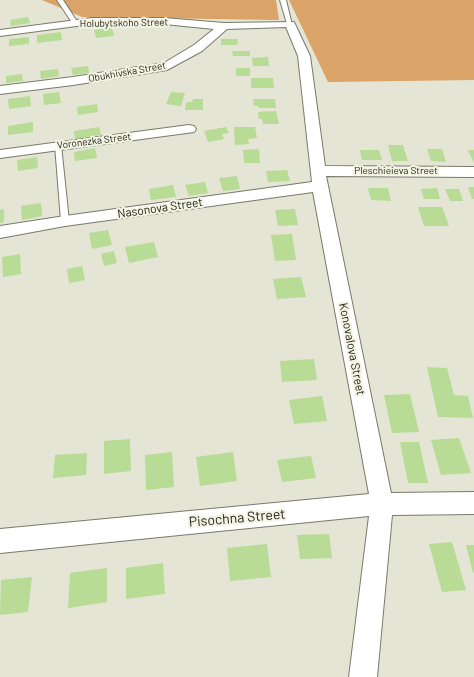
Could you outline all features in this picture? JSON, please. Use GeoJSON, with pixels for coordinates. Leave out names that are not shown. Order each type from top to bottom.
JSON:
{"type":"FeatureCollection","features":[{"type":"Feature","properties":{"kind":"street","name":"Holubytskoho Street"},"geometry":{"type":"LineString","coordinates":[[0,33],[92,21],[164,21],[224,26]]}},
{"type":"Feature","properties":{"kind":"street"},"geometry":{"type":"LineString","coordinates":[[224,26],[290,24]]}},
{"type":"Feature","properties":{"kind":"street","name":"Konovalova Street"},"geometry":{"type":"LineString","coordinates":[[290,24],[304,56],[319,178],[382,504],[363,677]]}},
{"type":"Feature","properties":{"kind":"street","name":"Obukhivska Street"},"geometry":{"type":"LineString","coordinates":[[0,90],[73,81],[167,66],[198,48],[224,26]]}},
{"type":"Feature","properties":{"kind":"street","name":"Voronezka Street"},"geometry":{"type":"LineString","coordinates":[[0,154],[189,128]]}},
{"type":"Feature","properties":{"kind":"street","name":"Pleschieieva Street"},"geometry":{"type":"LineString","coordinates":[[319,178],[474,172]]}},
{"type":"Feature","properties":{"kind":"street","name":"Nasonova Street"},"geometry":{"type":"LineString","coordinates":[[0,232],[319,178]]}},
{"type":"Feature","properties":{"kind":"street","name":"Pisochna Street"},"geometry":{"type":"LineString","coordinates":[[0,541],[382,504],[474,503]]}},
{"type":"Feature","properties":{"kind":"lane"},"geometry":{"type":"LineString","coordinates":[[60,0],[75,23]]}},
{"type":"Feature","properties":{"kind":"lane"},"geometry":{"type":"LineString","coordinates":[[283,0],[290,24]]}},
{"type":"Feature","properties":{"kind":"lane"},"geometry":{"type":"LineString","coordinates":[[58,145],[65,221]]}},
{"type":"Feature","properties":{"kind":"shaded area"},"geometry":{"type":"Polygon","coordinates":[[[42,0],[276,0],[279,20],[82,17],[42,0]]]}},
{"type":"Feature","properties":{"kind":"shaded area"},"geometry":{"type":"Polygon","coordinates":[[[289,0],[474,0],[474,80],[328,82],[289,0]]]}},
{"type":"Feature","properties":{"kind":"building"},"geometry":{"type":"Polygon","coordinates":[[[28,17],[30,23],[11,26],[10,20],[28,17]]]}},
{"type":"Feature","properties":{"kind":"building"},"geometry":{"type":"Polygon","coordinates":[[[112,28],[114,36],[96,38],[94,30],[112,28]]]}},
{"type":"Feature","properties":{"kind":"building"},"geometry":{"type":"Polygon","coordinates":[[[61,32],[62,40],[37,43],[37,35],[61,32]]]}},
{"type":"Feature","properties":{"kind":"building"},"geometry":{"type":"Polygon","coordinates":[[[29,37],[29,44],[9,46],[9,39],[29,37]]]}},
{"type":"Feature","properties":{"kind":"building"},"geometry":{"type":"Polygon","coordinates":[[[221,39],[238,39],[237,45],[221,45],[221,39]]]}},
{"type":"Feature","properties":{"kind":"building"},"geometry":{"type":"Polygon","coordinates":[[[232,51],[250,51],[250,56],[233,56],[232,51]]]}},
{"type":"Feature","properties":{"kind":"building"},"geometry":{"type":"Polygon","coordinates":[[[268,57],[269,66],[253,66],[252,58],[268,57]]]}},
{"type":"Feature","properties":{"kind":"building"},"geometry":{"type":"Polygon","coordinates":[[[88,66],[89,73],[73,75],[71,68],[88,66]]]}},
{"type":"Feature","properties":{"kind":"building"},"geometry":{"type":"Polygon","coordinates":[[[236,68],[250,68],[250,76],[236,76],[236,68]]]}},
{"type":"Feature","properties":{"kind":"building"},"geometry":{"type":"Polygon","coordinates":[[[58,69],[59,76],[41,79],[40,71],[58,69]]]}},
{"type":"Feature","properties":{"kind":"building"},"geometry":{"type":"Polygon","coordinates":[[[22,74],[23,81],[6,83],[6,76],[22,74]]]}},
{"type":"Feature","properties":{"kind":"building"},"geometry":{"type":"Polygon","coordinates":[[[251,78],[273,78],[274,88],[251,88],[251,78]]]}},
{"type":"Feature","properties":{"kind":"building"},"geometry":{"type":"Polygon","coordinates":[[[59,92],[61,103],[44,105],[43,94],[59,92]]]}},
{"type":"Feature","properties":{"kind":"building"},"geometry":{"type":"Polygon","coordinates":[[[171,92],[185,93],[181,106],[166,104],[171,92]]]}},
{"type":"Feature","properties":{"kind":"building"},"geometry":{"type":"Polygon","coordinates":[[[30,96],[31,106],[9,109],[8,99],[30,96]]]}},
{"type":"Feature","properties":{"kind":"building"},"geometry":{"type":"Polygon","coordinates":[[[193,99],[203,99],[203,110],[185,110],[186,102],[192,102],[193,99]]]}},
{"type":"Feature","properties":{"kind":"building"},"geometry":{"type":"Polygon","coordinates":[[[253,99],[275,99],[276,108],[259,108],[258,106],[254,106],[253,99]]]}},
{"type":"Feature","properties":{"kind":"building"},"geometry":{"type":"Polygon","coordinates":[[[97,104],[98,112],[78,115],[77,107],[97,104]]]}},
{"type":"Feature","properties":{"kind":"building"},"geometry":{"type":"Polygon","coordinates":[[[276,111],[279,124],[263,124],[262,119],[259,119],[258,112],[276,111]]]}},
{"type":"Feature","properties":{"kind":"building"},"geometry":{"type":"Polygon","coordinates":[[[33,122],[33,132],[8,135],[8,126],[33,122]]]}},
{"type":"Feature","properties":{"kind":"building"},"geometry":{"type":"Polygon","coordinates":[[[99,127],[101,135],[75,139],[74,131],[99,127]]]}},
{"type":"Feature","properties":{"kind":"building"},"geometry":{"type":"Polygon","coordinates":[[[226,127],[229,133],[222,134],[224,139],[208,142],[204,131],[226,127]]]}},
{"type":"Feature","properties":{"kind":"building"},"geometry":{"type":"Polygon","coordinates":[[[234,127],[255,127],[257,138],[248,139],[249,144],[235,145],[234,127]]]}},
{"type":"Feature","properties":{"kind":"building"},"geometry":{"type":"Polygon","coordinates":[[[388,145],[403,145],[408,161],[392,161],[388,145]]]}},
{"type":"Feature","properties":{"kind":"building"},"geometry":{"type":"Polygon","coordinates":[[[95,148],[97,158],[75,161],[74,152],[95,148]]]}},
{"type":"Feature","properties":{"kind":"building"},"geometry":{"type":"Polygon","coordinates":[[[259,149],[260,163],[244,163],[243,150],[259,149]]]}},
{"type":"Feature","properties":{"kind":"building"},"geometry":{"type":"Polygon","coordinates":[[[427,149],[442,149],[446,162],[431,161],[427,149]]]}},
{"type":"Feature","properties":{"kind":"building"},"geometry":{"type":"Polygon","coordinates":[[[360,150],[379,150],[382,160],[362,160],[360,150]]]}},
{"type":"Feature","properties":{"kind":"building"},"geometry":{"type":"Polygon","coordinates":[[[468,150],[474,150],[474,163],[468,150]]]}},
{"type":"Feature","properties":{"kind":"building"},"geometry":{"type":"Polygon","coordinates":[[[37,157],[38,168],[18,171],[17,160],[37,157]]]}},
{"type":"Feature","properties":{"kind":"building"},"geometry":{"type":"Polygon","coordinates":[[[287,170],[290,181],[268,182],[266,171],[287,170]]]}},
{"type":"Feature","properties":{"kind":"building"},"geometry":{"type":"Polygon","coordinates":[[[237,176],[240,189],[223,191],[219,178],[237,176]]]}},
{"type":"Feature","properties":{"kind":"building"},"geometry":{"type":"Polygon","coordinates":[[[205,182],[208,193],[189,196],[185,185],[205,182]]]}},
{"type":"Feature","properties":{"kind":"building"},"geometry":{"type":"Polygon","coordinates":[[[173,185],[176,197],[151,200],[149,189],[173,185]]]}},
{"type":"Feature","properties":{"kind":"building"},"geometry":{"type":"Polygon","coordinates":[[[468,187],[474,187],[474,199],[472,199],[468,187]]]}},
{"type":"Feature","properties":{"kind":"building"},"geometry":{"type":"Polygon","coordinates":[[[368,188],[388,188],[391,201],[371,200],[368,188]]]}},
{"type":"Feature","properties":{"kind":"building"},"geometry":{"type":"Polygon","coordinates":[[[437,188],[440,199],[424,199],[421,189],[437,188]]]}},
{"type":"Feature","properties":{"kind":"building"},"geometry":{"type":"Polygon","coordinates":[[[445,189],[459,189],[463,201],[450,201],[445,189]]]}},
{"type":"Feature","properties":{"kind":"building"},"geometry":{"type":"Polygon","coordinates":[[[41,203],[42,216],[22,220],[21,206],[41,203]]]}},
{"type":"Feature","properties":{"kind":"building"},"geometry":{"type":"Polygon","coordinates":[[[418,207],[442,207],[449,226],[424,226],[418,207]]]}},
{"type":"Feature","properties":{"kind":"building"},"geometry":{"type":"Polygon","coordinates":[[[4,209],[4,222],[0,223],[0,210],[4,209]]]}},
{"type":"Feature","properties":{"kind":"building"},"geometry":{"type":"Polygon","coordinates":[[[295,209],[298,225],[278,226],[275,210],[295,209]]]}},
{"type":"Feature","properties":{"kind":"building"},"geometry":{"type":"Polygon","coordinates":[[[108,230],[112,245],[92,249],[89,233],[108,230]]]}},
{"type":"Feature","properties":{"kind":"building"},"geometry":{"type":"Polygon","coordinates":[[[292,234],[296,260],[275,261],[271,235],[292,234]]]}},
{"type":"Feature","properties":{"kind":"building"},"geometry":{"type":"Polygon","coordinates":[[[154,242],[158,257],[129,263],[125,247],[154,242]]]}},
{"type":"Feature","properties":{"kind":"building"},"geometry":{"type":"Polygon","coordinates":[[[114,251],[117,263],[104,266],[101,254],[114,251]]]}},
{"type":"Feature","properties":{"kind":"building"},"geometry":{"type":"Polygon","coordinates":[[[20,254],[21,274],[3,277],[2,257],[20,254]]]}},
{"type":"Feature","properties":{"kind":"building"},"geometry":{"type":"Polygon","coordinates":[[[82,266],[85,280],[69,283],[67,269],[82,266]]]}},
{"type":"Feature","properties":{"kind":"building"},"geometry":{"type":"Polygon","coordinates":[[[301,277],[306,297],[277,299],[273,279],[301,277]]]}},
{"type":"Feature","properties":{"kind":"building"},"geometry":{"type":"Polygon","coordinates":[[[314,359],[317,380],[282,382],[280,361],[314,359]]]}},
{"type":"Feature","properties":{"kind":"building"},"geometry":{"type":"Polygon","coordinates":[[[427,367],[447,368],[454,395],[468,396],[473,418],[438,417],[427,367]]]}},
{"type":"Feature","properties":{"kind":"building"},"geometry":{"type":"Polygon","coordinates":[[[410,394],[419,432],[392,433],[384,395],[410,394]]]}},
{"type":"Feature","properties":{"kind":"building"},"geometry":{"type":"Polygon","coordinates":[[[322,396],[327,421],[294,424],[289,400],[322,396]]]}},
{"type":"Feature","properties":{"kind":"building"},"geometry":{"type":"Polygon","coordinates":[[[459,438],[471,473],[441,475],[431,440],[459,438]]]}},
{"type":"Feature","properties":{"kind":"building"},"geometry":{"type":"Polygon","coordinates":[[[130,439],[131,471],[104,474],[104,441],[130,439]]]}},
{"type":"Feature","properties":{"kind":"building"},"geometry":{"type":"Polygon","coordinates":[[[400,442],[419,442],[428,483],[408,483],[400,442]]]}},
{"type":"Feature","properties":{"kind":"building"},"geometry":{"type":"Polygon","coordinates":[[[172,452],[174,487],[146,490],[145,455],[172,452]]]}},
{"type":"Feature","properties":{"kind":"building"},"geometry":{"type":"Polygon","coordinates":[[[233,452],[237,481],[200,486],[196,457],[233,452]]]}},
{"type":"Feature","properties":{"kind":"building"},"geometry":{"type":"Polygon","coordinates":[[[87,453],[86,475],[53,478],[55,455],[87,453]]]}},
{"type":"Feature","properties":{"kind":"building"},"geometry":{"type":"Polygon","coordinates":[[[311,456],[316,478],[282,482],[277,460],[311,456]]]}},
{"type":"Feature","properties":{"kind":"building"},"geometry":{"type":"Polygon","coordinates":[[[329,534],[332,558],[300,559],[297,535],[329,534]]]}},
{"type":"Feature","properties":{"kind":"building"},"geometry":{"type":"Polygon","coordinates":[[[452,542],[466,590],[442,592],[429,544],[452,542]]]}},
{"type":"Feature","properties":{"kind":"building"},"geometry":{"type":"Polygon","coordinates":[[[267,544],[271,577],[230,581],[227,548],[267,544]]]}},
{"type":"Feature","properties":{"kind":"building"},"geometry":{"type":"Polygon","coordinates":[[[466,545],[474,545],[474,573],[473,573],[466,545]]]}},
{"type":"Feature","properties":{"kind":"building"},"geometry":{"type":"Polygon","coordinates":[[[163,563],[165,594],[126,599],[126,568],[163,563]]]}},
{"type":"Feature","properties":{"kind":"building"},"geometry":{"type":"Polygon","coordinates":[[[107,568],[107,602],[68,608],[70,573],[107,568]]]}},
{"type":"Feature","properties":{"kind":"building"},"geometry":{"type":"Polygon","coordinates":[[[32,577],[28,612],[0,615],[1,580],[32,577]]]}}]}
